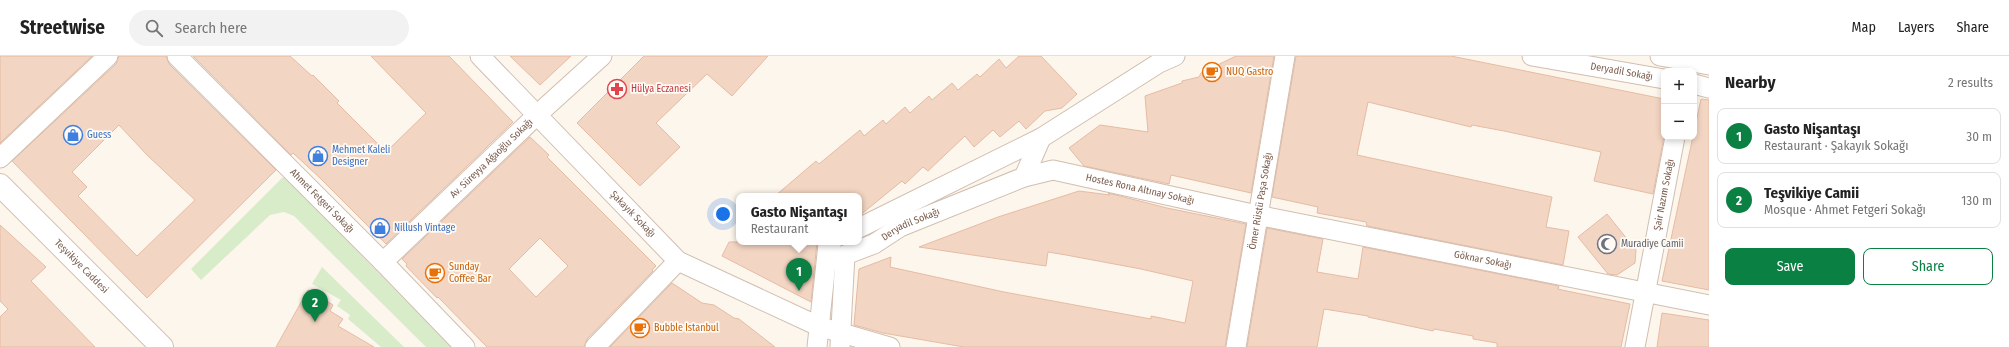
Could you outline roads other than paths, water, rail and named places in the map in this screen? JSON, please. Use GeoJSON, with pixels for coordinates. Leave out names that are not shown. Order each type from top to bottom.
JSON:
{"type":"FeatureCollection","features":[{"type":"Feature","properties":{"kind":"main road","name":"Teşvikiye Caddesi"},"geometry":{"type":"LineString","coordinates":[[0,185],[162,347]]}},
{"type":"Feature","properties":{"kind":"street"},"geometry":{"type":"LineString","coordinates":[[0,158],[108,56]]}},
{"type":"Feature","properties":{"kind":"street","name":"Ahmet Fetgeri Sokağı"},"geometry":{"type":"LineString","coordinates":[[177,56],[383,262],[465,347]]}},
{"type":"Feature","properties":{"kind":"street","name":"Şakayık Sokağı"},"geometry":{"type":"LineString","coordinates":[[480,56],[538,114],[678,261],[818,326],[841,340],[890,347]]}},
{"type":"Feature","properties":{"kind":"street","name":"Av. Süreyya Ağaoğlu Sokağı"},"geometry":{"type":"LineString","coordinates":[[383,262],[538,114],[602,56]]}},
{"type":"Feature","properties":{"kind":"street","name":"Deryadil Sokağı"},"geometry":{"type":"LineString","coordinates":[[862,227],[1040,138],[1159,63],[1175,56]]}},
{"type":"Feature","properties":{"kind":"street","name":"Ömer Rüstü Paşa Sokağı"},"geometry":{"type":"LineString","coordinates":[[1236,347],[1257,215],[1285,56]]}},
{"type":"Feature","properties":{"kind":"street","name":"Deryadil Sokağı"},"geometry":{"type":"LineString","coordinates":[[1532,56],[1661,78]]}},
{"type":"Feature","properties":{"kind":"street"},"geometry":{"type":"LineString","coordinates":[[1660,56],[1709,65]]}},
{"type":"Feature","properties":{"kind":"street"},"geometry":{"type":"LineString","coordinates":[[1697,85],[1709,88]]}},
{"type":"Feature","properties":{"kind":"street"},"geometry":{"type":"LineString","coordinates":[[1024,177],[1040,138]]}},
{"type":"Feature","properties":{"kind":"street","name":"Şair Nazım Sokağı"},"geometry":{"type":"LineString","coordinates":[[1635,347],[1674,140]]}},
{"type":"Feature","properties":{"kind":"street","name":"Hostes Rona Altınay Sokağı"},"geometry":{"type":"LineString","coordinates":[[1024,177],[1052,170],[1257,215]]}},
{"type":"Feature","properties":{"kind":"street","name":"Deryadil Sokağı"},"geometry":{"type":"LineString","coordinates":[[841,340],[845,255],[874,244],[900,227],[1024,177]]}},
{"type":"Feature","properties":{"kind":"street","name":"Göknar Sokağı"},"geometry":{"type":"LineString","coordinates":[[1257,215],[1709,305]]}},
{"type":"Feature","properties":{"kind":"street"},"geometry":{"type":"LineString","coordinates":[[862,227],[874,244]]}},
{"type":"Feature","properties":{"kind":"street"},"geometry":{"type":"LineString","coordinates":[[817,347],[818,326],[828,245]]}},
{"type":"Feature","properties":{"kind":"street"},"geometry":{"type":"LineString","coordinates":[[595,347],[678,261]]}},
{"type":"Feature","properties":{"kind":"place","name":"NUQ Gastro"},"geometry":{"type":"Point","coordinates":[1212,72]}},
{"type":"Feature","properties":{"kind":"place","name":"Hülya Eczanesi"},"geometry":{"type":"Point","coordinates":[617,89]}},
{"type":"Feature","properties":{"kind":"place","name":"Guess"},"geometry":{"type":"Point","coordinates":[73,135]}},
{"type":"Feature","properties":{"kind":"place","name":"Mehmet Kaleli Designer"},"geometry":{"type":"Point","coordinates":[318,156]}},
{"type":"Feature","properties":{"kind":"place","name":"Nillush Vintage"},"geometry":{"type":"Point","coordinates":[380,228]}},
{"type":"Feature","properties":{"kind":"place","name":"Muradiye Camii"},"geometry":{"type":"Point","coordinates":[1607,244]}},
{"type":"Feature","properties":{"kind":"place","name":"Sunday Coffee Bar"},"geometry":{"type":"Point","coordinates":[435,273]}},
{"type":"Feature","properties":{"kind":"place","name":"Gasto Nişantaşı"},"geometry":{"type":"Point","coordinates":[799,291]}},
{"type":"Feature","properties":{"kind":"place","name":"Teşvikiye Camii"},"geometry":{"type":"Point","coordinates":[315,322]}},
{"type":"Feature","properties":{"kind":"place","name":"Bubble Istanbul"},"geometry":{"type":"Point","coordinates":[640,328]}}]}
